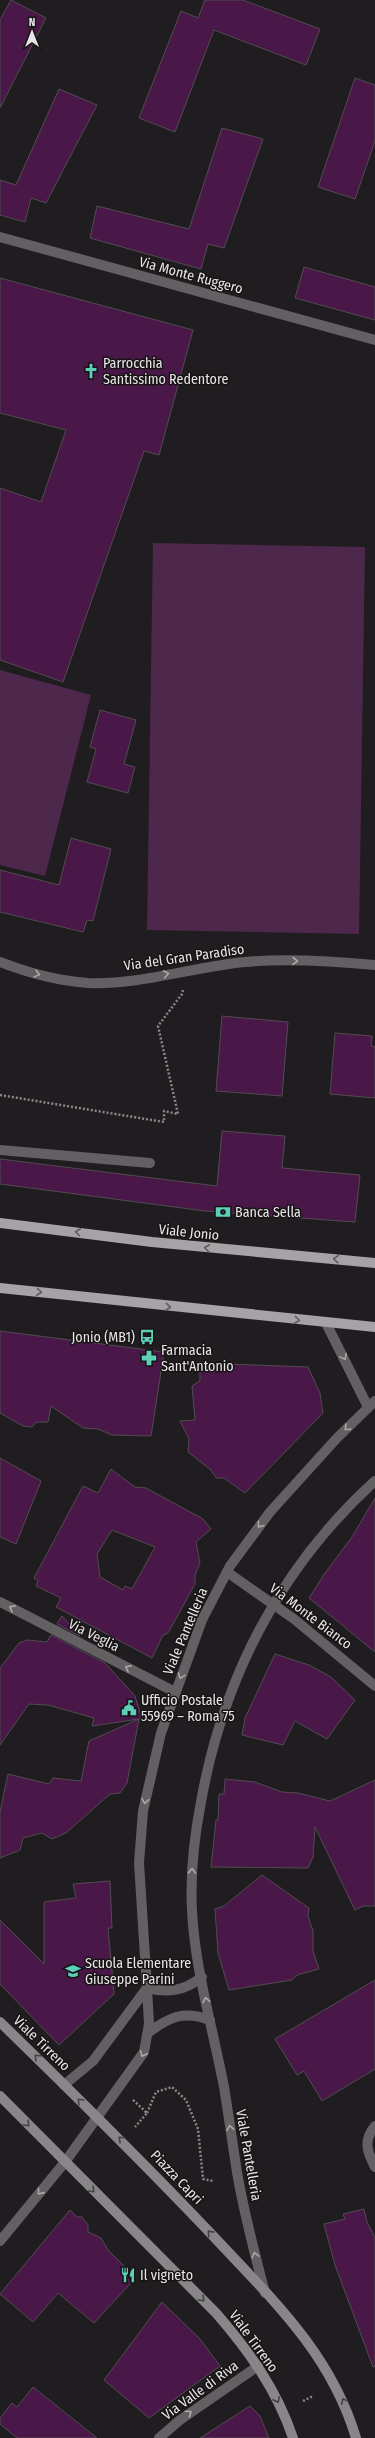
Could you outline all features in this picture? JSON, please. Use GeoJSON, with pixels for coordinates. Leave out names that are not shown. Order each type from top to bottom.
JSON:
{"type":"FeatureCollection","features":[{"type":"Feature","properties":{"kind":"main road","name":"Viale Jonio"},"geometry":{"type":"LineString","coordinates":[[0,1222],[159,1243],[375,1263]]}},
{"type":"Feature","properties":{"kind":"main road"},"geometry":{"type":"LineString","coordinates":[[0,1288],[375,1327]]}},
{"type":"Feature","properties":{"kind":"main road","name":"Viale Tirreno"},"geometry":{"type":"LineString","coordinates":[[0,2022],[64,2085]]}},
{"type":"Feature","properties":{"kind":"main road","name":"Piazza Capri"},"geometry":{"type":"LineString","coordinates":[[64,2085],[123,2141],[179,2198],[265,2293]]}},
{"type":"Feature","properties":{"kind":"main road"},"geometry":{"type":"LineString","coordinates":[[0,2096],[65,2162]]}},
{"type":"Feature","properties":{"kind":"main road","name":"Viale Tirreno"},"geometry":{"type":"LineString","coordinates":[[65,2162],[216,2313],[240,2341],[258,2366],[274,2394],[293,2438]]}},
{"type":"Feature","properties":{"kind":"main road"},"geometry":{"type":"LineString","coordinates":[[265,2293],[302,2333],[327,2368],[347,2409],[356,2438]]}},
{"type":"Feature","properties":{"kind":"street","name":"Via Monte Ruggero"},"geometry":{"type":"LineString","coordinates":[[0,237],[375,340]]}},
{"type":"Feature","properties":{"kind":"street","name":"Via del Gran Paradiso"},"geometry":{"type":"LineString","coordinates":[[0,962],[38,975],[88,983],[140,978],[184,970],[247,962],[273,961],[375,966]]}},
{"type":"Feature","properties":{"kind":"street"},"geometry":{"type":"LineString","coordinates":[[0,1150],[150,1163]]}},
{"type":"Feature","properties":{"kind":"street","name":"Viale Pantelleria"},"geometry":{"type":"LineString","coordinates":[[0,2241],[65,2162],[96,2116],[138,2063],[144,2052],[148,2033],[149,2011],[140,1897],[140,1836],[151,1768],[175,1692],[202,1620],[227,1572],[255,1531],[286,1493],[372,1404],[326,1323]]}},
{"type":"Feature","properties":{"kind":"street","name":"Viale Pantelleria"},"geometry":{"type":"LineString","coordinates":[[265,2293],[244,2208],[195,1944],[191,1893],[194,1840],[202,1791],[226,1706],[244,1657],[273,1603],[317,1543],[375,1482]]}},
{"type":"Feature","properties":{"kind":"street","name":"Via Monte Bianco"},"geometry":{"type":"LineString","coordinates":[[227,1572],[273,1603],[341,1656],[375,1686]]}},
{"type":"Feature","properties":{"kind":"street","name":"Via Veglia"},"geometry":{"type":"LineString","coordinates":[[0,1602],[175,1692]]}},
{"type":"Feature","properties":{"kind":"street"},"geometry":{"type":"LineString","coordinates":[[64,2085],[92,2061],[147,1988],[176,1991],[188,1987],[202,1977]]}},
{"type":"Feature","properties":{"kind":"street"},"geometry":{"type":"LineString","coordinates":[[148,2033],[173,2016],[188,2014],[210,2020]]}},
{"type":"Feature","properties":{"kind":"street"},"geometry":{"type":"LineString","coordinates":[[375,2126],[369,2134],[366,2145],[375,2167]]}},
{"type":"Feature","properties":{"kind":"street","name":"Via Valle di Riva"},"geometry":{"type":"LineString","coordinates":[[159,2438],[180,2420],[258,2366]]}},
{"type":"Feature","properties":{"kind":"path"},"geometry":{"type":"LineString","coordinates":[[0,1094],[164,1122],[164,1111],[178,1114],[158,1026],[182,994],[184,970]]}},
{"type":"Feature","properties":{"kind":"path"},"geometry":{"type":"LineString","coordinates":[[159,1966],[181,1964]]}},
{"type":"Feature","properties":{"kind":"path"},"geometry":{"type":"LineString","coordinates":[[135,2127],[147,2113],[156,2092],[172,2087],[186,2100],[198,2129],[204,2180],[213,2181]]}},
{"type":"Feature","properties":{"kind":"path"},"geometry":{"type":"LineString","coordinates":[[133,2100],[147,2113]]}},
{"type":"Feature","properties":{"kind":"path"},"geometry":{"type":"LineString","coordinates":[[302,2401],[312,2396]]}},
{"type":"Feature","properties":{"kind":"shaded area"},"geometry":{"type":"Polygon","coordinates":[[[153,543],[365,547],[359,934],[147,930],[153,543]]]}},
{"type":"Feature","properties":{"kind":"shaded area"},"geometry":{"type":"Polygon","coordinates":[[[0,670],[91,695],[45,876],[0,865],[0,670]]]}},
{"type":"Feature","properties":{"kind":"building"},"geometry":{"type":"Polygon","coordinates":[[[11,0],[46,18],[0,108],[0,20],[11,0]]]}},
{"type":"Feature","properties":{"kind":"building"},"geometry":{"type":"Polygon","coordinates":[[[205,0],[243,0],[320,29],[306,65],[214,30],[175,132],[139,118],[181,11],[198,18],[205,0]]]}},
{"type":"Feature","properties":{"kind":"building"},"geometry":{"type":"Polygon","coordinates":[[[355,78],[375,85],[375,141],[355,199],[318,187],[355,78]]]}},
{"type":"Feature","properties":{"kind":"building"},"geometry":{"type":"Polygon","coordinates":[[[59,89],[97,105],[46,203],[31,198],[25,222],[0,215],[0,180],[16,185],[59,89]]]}},
{"type":"Feature","properties":{"kind":"building"},"geometry":{"type":"Polygon","coordinates":[[[222,128],[263,139],[224,248],[208,244],[201,269],[90,238],[97,206],[189,229],[222,128]]]}},
{"type":"Feature","properties":{"kind":"building"},"geometry":{"type":"Polygon","coordinates":[[[304,267],[375,287],[375,320],[295,298],[304,267]]]}},
{"type":"Feature","properties":{"kind":"building"},"geometry":{"type":"Polygon","coordinates":[[[0,278],[193,330],[159,455],[144,451],[63,682],[0,660],[0,488],[41,502],[66,430],[0,413],[0,278]]]}},
{"type":"Feature","properties":{"kind":"building"},"geometry":{"type":"Polygon","coordinates":[[[100,710],[136,720],[124,764],[135,767],[128,793],[87,782],[96,749],[90,747],[100,710]]]}},
{"type":"Feature","properties":{"kind":"building"},"geometry":{"type":"Polygon","coordinates":[[[71,838],[111,849],[93,921],[87,920],[83,932],[0,912],[0,870],[59,885],[71,838]]]}},
{"type":"Feature","properties":{"kind":"building"},"geometry":{"type":"Polygon","coordinates":[[[222,1016],[288,1022],[282,1096],[216,1091],[222,1016]]]}},
{"type":"Feature","properties":{"kind":"building"},"geometry":{"type":"Polygon","coordinates":[[[335,1033],[372,1036],[371,1046],[375,1047],[375,1098],[330,1094],[335,1033]]]}},
{"type":"Feature","properties":{"kind":"building"},"geometry":{"type":"Polygon","coordinates":[[[222,1131],[285,1136],[282,1168],[360,1175],[355,1222],[205,1211],[0,1184],[0,1159],[217,1186],[222,1131]]]}},
{"type":"Feature","properties":{"kind":"building"},"geometry":{"type":"Polygon","coordinates":[[[0,1331],[164,1352],[151,1436],[112,1435],[98,1429],[83,1428],[51,1406],[48,1422],[36,1422],[32,1427],[23,1426],[0,1413],[0,1331]]]}},
{"type":"Feature","properties":{"kind":"building"},"geometry":{"type":"Polygon","coordinates":[[[200,1363],[308,1367],[320,1393],[323,1413],[245,1493],[224,1478],[216,1478],[211,1470],[188,1452],[189,1439],[180,1421],[195,1420],[192,1386],[200,1381],[200,1363]]]}},
{"type":"Feature","properties":{"kind":"building"},"geometry":{"type":"Polygon","coordinates":[[[0,1458],[41,1481],[16,1544],[0,1537],[0,1458]]]}},
{"type":"Feature","properties":{"kind":"building"},"geometry":{"type":"Polygon","coordinates":[[[111,1469],[135,1487],[146,1488],[203,1519],[211,1529],[196,1542],[200,1563],[195,1575],[195,1584],[168,1633],[163,1635],[152,1658],[56,1607],[61,1598],[36,1586],[38,1581],[34,1578],[83,1486],[98,1493],[111,1469]],[[112,1530],[97,1554],[100,1577],[123,1590],[125,1586],[132,1589],[155,1547],[112,1530]]]}},
{"type":"Feature","properties":{"kind":"building"},"geometry":{"type":"Polygon","coordinates":[[[375,1498],[375,1652],[309,1598],[325,1573],[352,1537],[375,1498]]]}},
{"type":"Feature","properties":{"kind":"building"},"geometry":{"type":"Polygon","coordinates":[[[62,1616],[80,1636],[57,1624],[62,1616]]]}},
{"type":"Feature","properties":{"kind":"building"},"geometry":{"type":"Polygon","coordinates":[[[51,1635],[105,1663],[135,1696],[142,1719],[92,1726],[94,1718],[48,1705],[29,1704],[0,1745],[0,1668],[19,1643],[27,1640],[47,1642],[51,1635]]]}},
{"type":"Feature","properties":{"kind":"building"},"geometry":{"type":"Polygon","coordinates":[[[275,1654],[309,1665],[331,1677],[355,1700],[327,1739],[295,1721],[283,1745],[242,1735],[245,1718],[275,1654]]]}},
{"type":"Feature","properties":{"kind":"building"},"geometry":{"type":"Polygon","coordinates":[[[139,1719],[127,1783],[120,1793],[110,1794],[66,1833],[52,1839],[42,1833],[23,1838],[20,1850],[0,1858],[0,1812],[8,1774],[49,1784],[53,1778],[81,1781],[89,1741],[139,1719]]]}},
{"type":"Feature","properties":{"kind":"building"},"geometry":{"type":"Polygon","coordinates":[[[225,1779],[255,1782],[282,1792],[298,1793],[330,1801],[375,1780],[375,1906],[363,1906],[355,1910],[315,1827],[313,1857],[308,1868],[211,1867],[216,1820],[218,1820],[219,1794],[224,1794],[225,1779]]]}},
{"type":"Feature","properties":{"kind":"building"},"geometry":{"type":"Polygon","coordinates":[[[262,1875],[309,1908],[308,1916],[313,1931],[313,1951],[319,1969],[297,1975],[292,1980],[229,1990],[218,1953],[215,1909],[224,1906],[262,1875]]]}},
{"type":"Feature","properties":{"kind":"building","name":"Scuola Elementare Giuseppe Parini"},"geometry":{"type":"Polygon","coordinates":[[[110,1881],[112,1928],[108,1928],[114,1994],[59,2045],[0,1984],[0,1920],[44,1964],[44,1902],[76,1898],[73,1884],[110,1881]]]}},
{"type":"Feature","properties":{"kind":"building"},"geometry":{"type":"Polygon","coordinates":[[[375,1980],[375,2069],[322,2101],[304,2071],[297,2075],[275,2039],[375,1980]]]}},
{"type":"Feature","properties":{"kind":"building"},"geometry":{"type":"Polygon","coordinates":[[[364,2209],[367,2222],[375,2238],[375,2366],[373,2367],[335,2265],[324,2224],[345,2219],[343,2214],[364,2209]]]}},
{"type":"Feature","properties":{"kind":"building"},"geometry":{"type":"Polygon","coordinates":[[[70,2210],[77,2217],[82,2217],[88,2225],[88,2232],[101,2238],[108,2250],[133,2275],[130,2284],[94,2323],[58,2293],[33,2322],[0,2294],[70,2210]]]}},
{"type":"Feature","properties":{"kind":"building"},"geometry":{"type":"Polygon","coordinates":[[[162,2302],[200,2339],[220,2366],[149,2418],[104,2380],[162,2302]]]}},
{"type":"Feature","properties":{"kind":"building"},"geometry":{"type":"Polygon","coordinates":[[[33,2387],[97,2438],[17,2438],[0,2424],[0,2418],[12,2403],[17,2407],[33,2387]]]}},
{"type":"Feature","properties":{"kind":"building"},"geometry":{"type":"Polygon","coordinates":[[[250,2406],[260,2416],[269,2438],[200,2438],[250,2406]]]}},
{"type":"Feature","properties":{"kind":"place","name":"Parrocchia Santissimo Redentore"},"geometry":{"type":"Point","coordinates":[91,371]}},
{"type":"Feature","properties":{"kind":"place","name":"Banca Sella"},"geometry":{"type":"Point","coordinates":[223,1212]}},
{"type":"Feature","properties":{"kind":"place","name":"Jonio (MB1)"},"geometry":{"type":"Point","coordinates":[147,1337]}},
{"type":"Feature","properties":{"kind":"place","name":"Farmacia Sant'Antonio"},"geometry":{"type":"Point","coordinates":[149,1358]}},
{"type":"Feature","properties":{"kind":"place","name":"Ufficio Postale 55969 – Roma 75"},"geometry":{"type":"Point","coordinates":[129,1708]}},
{"type":"Feature","properties":{"kind":"place","name":"Scuola Elementare Giuseppe Parini"},"geometry":{"type":"Point","coordinates":[73,1971]}},
{"type":"Feature","properties":{"kind":"place","name":"Il vigneto"},"geometry":{"type":"Point","coordinates":[128,2275]}}]}
